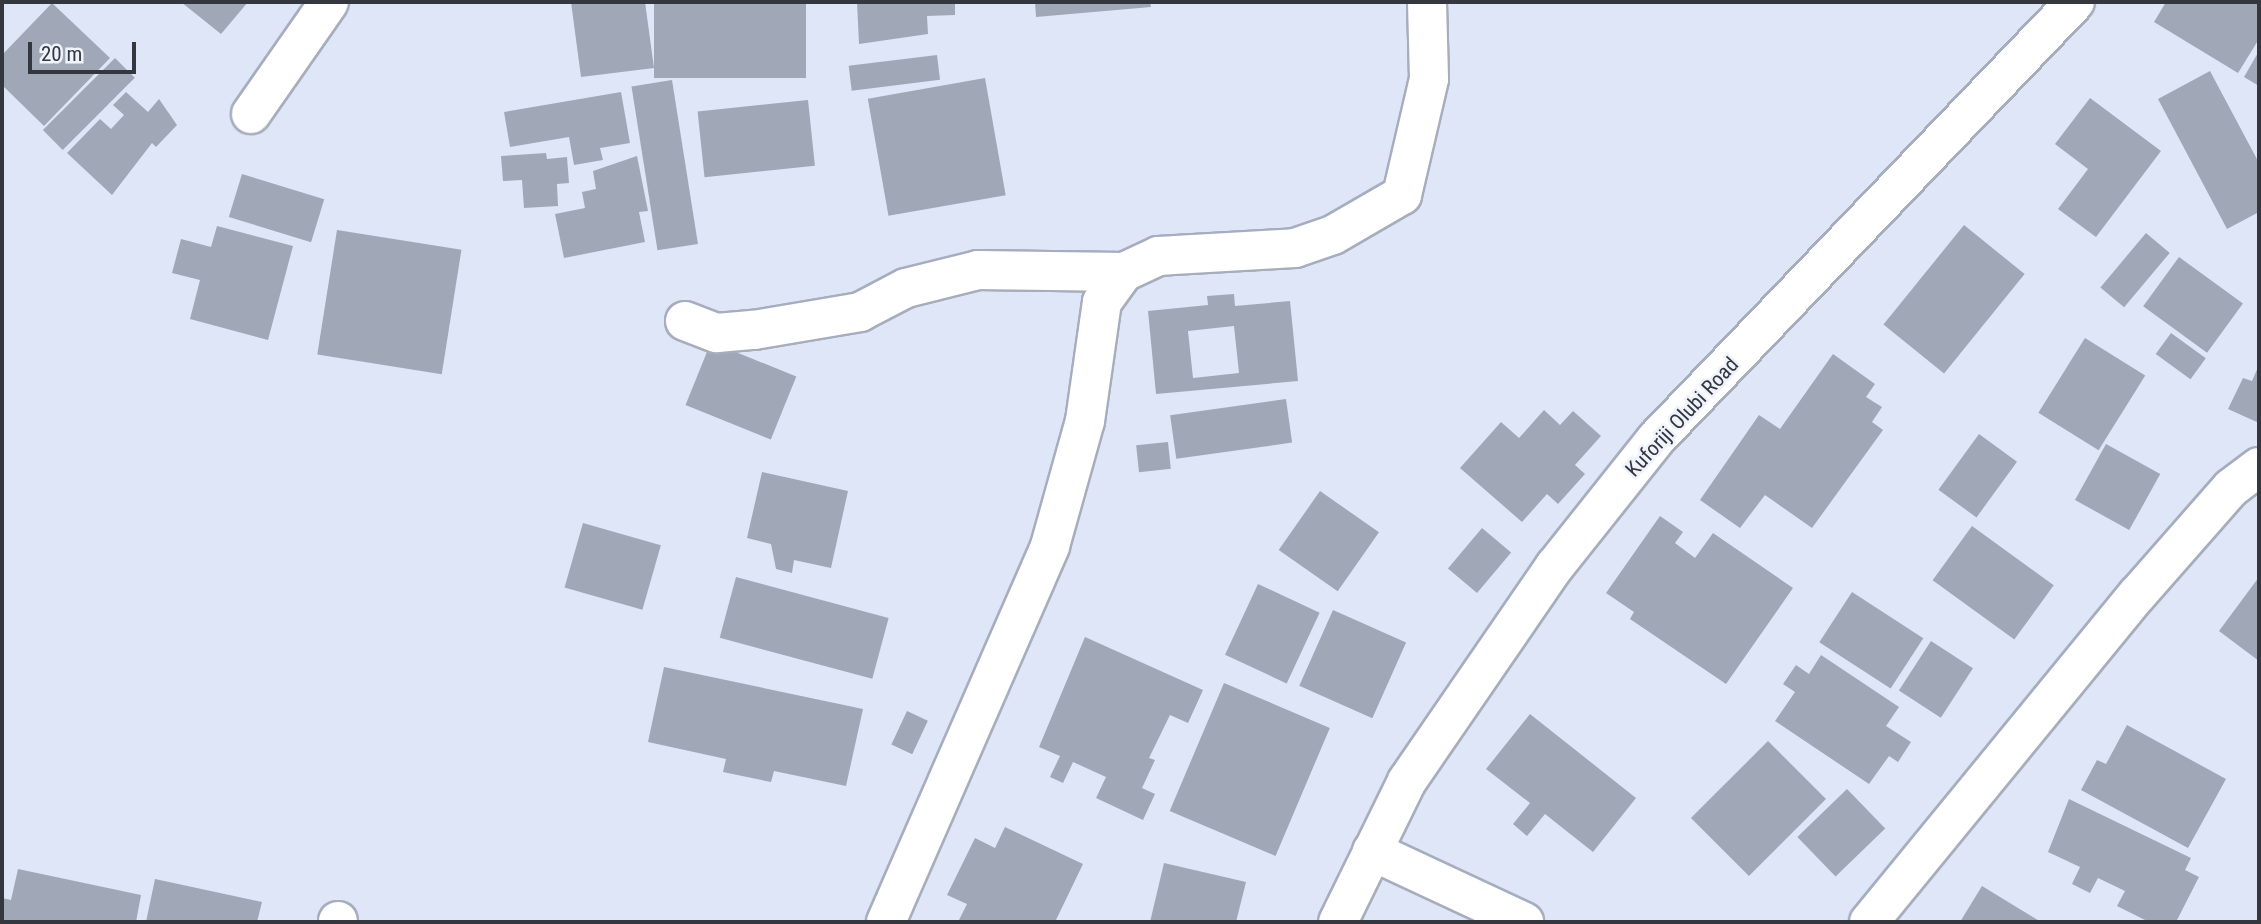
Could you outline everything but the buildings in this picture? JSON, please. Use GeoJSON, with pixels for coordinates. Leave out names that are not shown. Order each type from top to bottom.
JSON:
{"type":"FeatureCollection","features":[{"type":"Feature","properties":{"kind":"street"},"geometry":{"type":"LineString","coordinates":[[251,114],[329,2]]}},
{"type":"Feature","properties":{"kind":"street"},"geometry":{"type":"LineString","coordinates":[[685,321],[717,333],[860,312],[906,288],[978,270],[1124,272],[1158,256],[1295,248],[1333,235],[1402,195],[1429,79],[1427,2]]}},
{"type":"Feature","properties":{"kind":"street","name":"Kuforiji Olubi Road"},"geometry":{"type":"LineString","coordinates":[[1338,922],[1407,781],[1547,577],[1656,439],[2075,2]]}},
{"type":"Feature","properties":{"kind":"street"},"geometry":{"type":"LineString","coordinates":[[886,922],[1050,546],[1085,421],[1102,302],[1124,272]]}},
{"type":"Feature","properties":{"kind":"street"},"geometry":{"type":"LineString","coordinates":[[1869,922],[2137,595],[2231,488],[2259,467]]}},
{"type":"Feature","properties":{"kind":"street"},"geometry":{"type":"LineString","coordinates":[[1372,851],[1524,922]]}}]}
